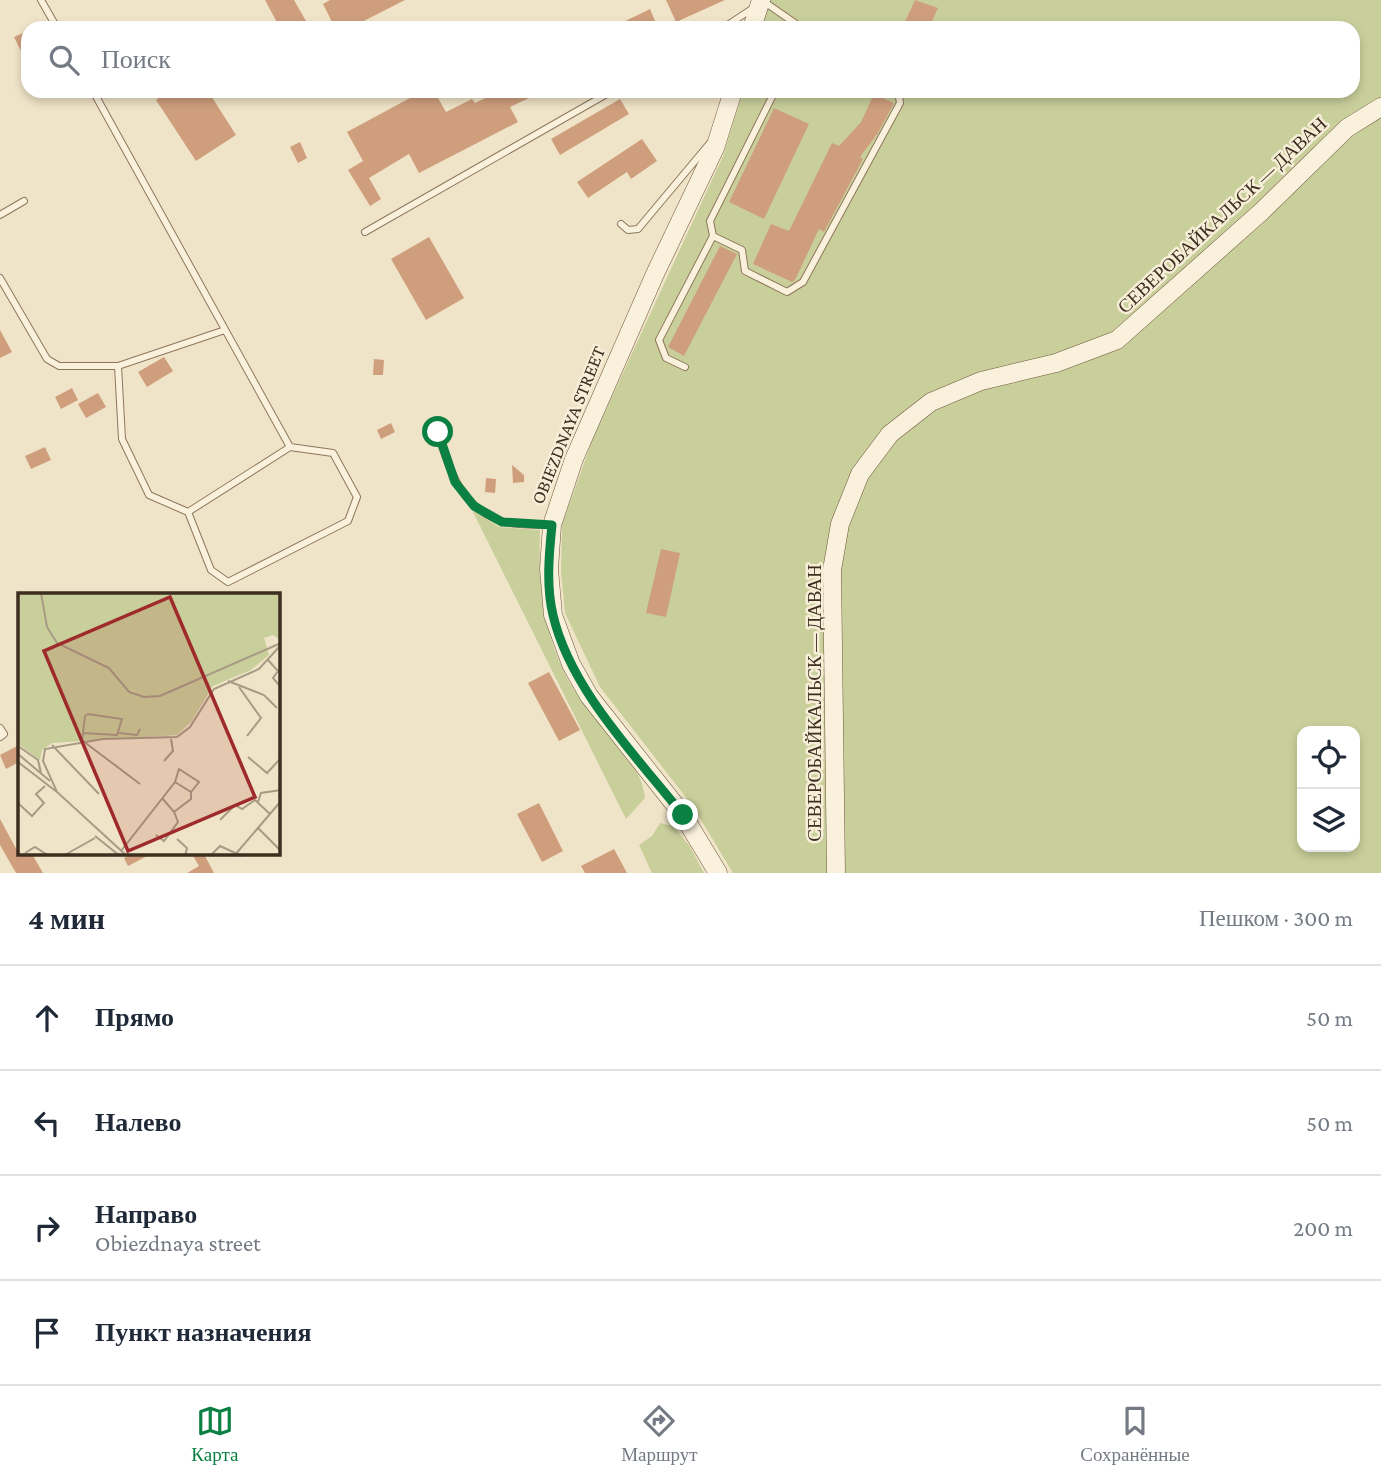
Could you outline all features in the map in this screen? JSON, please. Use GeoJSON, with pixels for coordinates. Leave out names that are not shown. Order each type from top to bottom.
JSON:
{"type":"FeatureCollection","features":[{"type":"Feature","properties":{"kind":"main road"},"geometry":{"type":"LineString","coordinates":[[754,21],[760,2]]}},
{"type":"Feature","properties":{"kind":"main road","name":"OBIEZDNAYA STREET"},"geometry":{"type":"LineString","coordinates":[[718,873],[683,815],[589,695],[571,664],[553,615],[549,569],[552,525],[573,458],[715,148],[731,98]]}},
{"type":"Feature","properties":{"kind":"main road","name":"СЕВЕРОБАЙКАЛЬСК — ДАВАН"},"geometry":{"type":"LineString","coordinates":[[835,873],[832,570],[840,524],[860,474],[890,434],[931,402],[981,381],[1055,363],[1117,340],[1261,212],[1347,128],[1381,107]]}},
{"type":"Feature","properties":{"kind":"lane"},"geometry":{"type":"LineString","coordinates":[[41,0],[53,21]]}},
{"type":"Feature","properties":{"kind":"lane"},"geometry":{"type":"LineString","coordinates":[[733,21],[760,2],[791,21]]}},
{"type":"Feature","properties":{"kind":"lane"},"geometry":{"type":"LineString","coordinates":[[97,98],[290,447]]}},
{"type":"Feature","properties":{"kind":"lane"},"geometry":{"type":"LineString","coordinates":[[365,232],[600,98]]}},
{"type":"Feature","properties":{"kind":"lane"},"geometry":{"type":"LineString","coordinates":[[685,367],[666,358],[659,340],[713,236],[710,221],[772,98]]}},
{"type":"Feature","properties":{"kind":"lane"},"geometry":{"type":"LineString","coordinates":[[713,236],[742,250],[745,271],[787,292],[803,282],[900,103],[899,98]]}},
{"type":"Feature","properties":{"kind":"lane"},"geometry":{"type":"LineString","coordinates":[[621,224],[628,230],[638,229],[721,131]]}},
{"type":"Feature","properties":{"kind":"lane"},"geometry":{"type":"LineString","coordinates":[[0,215],[24,201]]}},
{"type":"Feature","properties":{"kind":"lane"},"geometry":{"type":"LineString","coordinates":[[0,278],[47,359],[59,366],[118,366],[225,330]]}},
{"type":"Feature","properties":{"kind":"lane"},"geometry":{"type":"LineString","coordinates":[[118,366],[122,439],[149,495],[188,512],[211,570],[228,582],[348,521],[357,497],[333,453],[290,447],[188,512]]}},
{"type":"Feature","properties":{"kind":"lane"},"geometry":{"type":"LineString","coordinates":[[438,432],[455,482],[474,506],[502,522],[552,525]]}},
{"type":"Feature","properties":{"kind":"lane"},"geometry":{"type":"LineString","coordinates":[[0,728],[4,734],[0,737]]}},
{"type":"Feature","properties":{"kind":"green space"},"geometry":{"type":"Polygon","coordinates":[[[770,0],[1381,0],[1381,873],[733,873],[692,805],[600,687],[565,613],[561,572],[562,525],[593,438],[723,156],[741,98],[1360,98],[1360,21],[764,21],[770,0]]]}},
{"type":"Feature","properties":{"kind":"green space"},"geometry":{"type":"Polygon","coordinates":[[[472,510],[499,527],[540,530],[542,593],[556,653],[575,691],[627,755],[642,783],[645,798],[626,819],[472,510]]]}},
{"type":"Feature","properties":{"kind":"green space"},"geometry":{"type":"Polygon","coordinates":[[[660,823],[673,826],[689,845],[704,873],[652,873],[639,845],[652,836],[660,823]]]}},
{"type":"Feature","properties":{"kind":"building"},"geometry":{"type":"Polygon","coordinates":[[[265,0],[294,0],[306,21],[276,21],[265,0]]]}},
{"type":"Feature","properties":{"kind":"building"},"geometry":{"type":"Polygon","coordinates":[[[330,0],[405,0],[364,21],[332,21],[323,4],[330,0]]]}},
{"type":"Feature","properties":{"kind":"building"},"geometry":{"type":"Polygon","coordinates":[[[666,0],[725,0],[678,21],[676,21],[666,0]]]}},
{"type":"Feature","properties":{"kind":"building"},"geometry":{"type":"Polygon","coordinates":[[[915,0],[938,8],[932,21],[905,21],[915,0]]]}},
{"type":"Feature","properties":{"kind":"building"},"geometry":{"type":"Polygon","coordinates":[[[650,9],[655,21],[625,21],[650,9]]]}},
{"type":"Feature","properties":{"kind":"building"},"geometry":{"type":"Polygon","coordinates":[[[21,34],[21,51],[14,37],[21,34]]]}},
{"type":"Feature","properties":{"kind":"building"},"geometry":{"type":"Polygon","coordinates":[[[212,98],[236,135],[196,161],[156,100],[212,98]]]}},
{"type":"Feature","properties":{"kind":"building"},"geometry":{"type":"Polygon","coordinates":[[[410,98],[438,98],[446,112],[472,99],[475,103],[485,98],[529,98],[510,107],[518,122],[419,173],[409,154],[369,178],[381,199],[370,206],[348,170],[363,161],[347,132],[410,98]]]}},
{"type":"Feature","properties":{"kind":"building"},"geometry":{"type":"Polygon","coordinates":[[[872,98],[883,98],[894,103],[878,133],[860,157],[863,159],[824,232],[819,229],[795,280],[792,282],[753,264],[771,224],[789,231],[832,143],[839,146],[861,122],[872,98]]]}},
{"type":"Feature","properties":{"kind":"building"},"geometry":{"type":"Polygon","coordinates":[[[620,99],[629,114],[560,155],[551,139],[620,99]]]}},
{"type":"Feature","properties":{"kind":"building"},"geometry":{"type":"Polygon","coordinates":[[[774,108],[809,124],[764,219],[729,202],[774,108]]]}},
{"type":"Feature","properties":{"kind":"building"},"geometry":{"type":"Polygon","coordinates":[[[642,139],[657,161],[631,179],[627,172],[588,198],[577,182],[642,139]]]}},
{"type":"Feature","properties":{"kind":"building"},"geometry":{"type":"Polygon","coordinates":[[[300,142],[307,158],[298,163],[290,147],[300,142]]]}},
{"type":"Feature","properties":{"kind":"building"},"geometry":{"type":"Polygon","coordinates":[[[429,237],[464,298],[426,320],[391,259],[429,237]]]}},
{"type":"Feature","properties":{"kind":"building"},"geometry":{"type":"Polygon","coordinates":[[[720,246],[737,254],[684,356],[668,347],[720,246]]]}},
{"type":"Feature","properties":{"kind":"building"},"geometry":{"type":"Polygon","coordinates":[[[0,330],[12,352],[0,358],[0,330]]]}},
{"type":"Feature","properties":{"kind":"building"},"geometry":{"type":"Polygon","coordinates":[[[164,357],[173,371],[147,387],[138,372],[164,357]]]}},
{"type":"Feature","properties":{"kind":"building"},"geometry":{"type":"Polygon","coordinates":[[[374,359],[384,360],[383,375],[373,375],[374,359]]]}},
{"type":"Feature","properties":{"kind":"building"},"geometry":{"type":"Polygon","coordinates":[[[72,388],[78,400],[61,409],[55,397],[72,388]]]}},
{"type":"Feature","properties":{"kind":"building"},"geometry":{"type":"Polygon","coordinates":[[[98,393],[106,407],[86,418],[78,404],[98,393]]]}},
{"type":"Feature","properties":{"kind":"building"},"geometry":{"type":"Polygon","coordinates":[[[391,423],[395,432],[381,439],[377,430],[391,423]]]}},
{"type":"Feature","properties":{"kind":"building"},"geometry":{"type":"Polygon","coordinates":[[[45,447],[51,460],[31,469],[25,456],[45,447]]]}},
{"type":"Feature","properties":{"kind":"building"},"geometry":{"type":"Polygon","coordinates":[[[512,465],[524,475],[524,482],[513,483],[512,465]]]}},
{"type":"Feature","properties":{"kind":"building"},"geometry":{"type":"Polygon","coordinates":[[[486,478],[496,479],[495,493],[485,492],[486,478]]]}},
{"type":"Feature","properties":{"kind":"building"},"geometry":{"type":"Polygon","coordinates":[[[661,549],[680,553],[666,617],[646,613],[661,549]]]}},
{"type":"Feature","properties":{"kind":"building"},"geometry":{"type":"Polygon","coordinates":[[[549,672],[580,730],[559,741],[528,683],[549,672]]]}},
{"type":"Feature","properties":{"kind":"building"},"geometry":{"type":"Polygon","coordinates":[[[18,746],[18,763],[6,769],[0,755],[18,746]]]}},
{"type":"Feature","properties":{"kind":"building"},"geometry":{"type":"Polygon","coordinates":[[[539,803],[563,851],[542,862],[517,814],[539,803]]]}},
{"type":"Feature","properties":{"kind":"building"},"geometry":{"type":"Polygon","coordinates":[[[0,819],[18,856],[33,856],[43,873],[16,873],[0,845],[0,819]]]}},
{"type":"Feature","properties":{"kind":"building"},"geometry":{"type":"Polygon","coordinates":[[[614,849],[627,873],[585,873],[581,866],[614,849]]]}},
{"type":"Feature","properties":{"kind":"building"},"geometry":{"type":"Polygon","coordinates":[[[128,856],[147,856],[128,866],[124,858],[128,856]]]}},
{"type":"Feature","properties":{"kind":"building"},"geometry":{"type":"Polygon","coordinates":[[[193,856],[205,856],[214,873],[187,873],[199,866],[193,856]]]}},
{"type":"Feature","properties":{"kind":"route"},"geometry":{"type":"LineString","coordinates":[[438,432],[455,482],[474,506],[502,522],[552,525],[549,569],[553,615],[571,664],[589,695],[683,815]]}}]}
